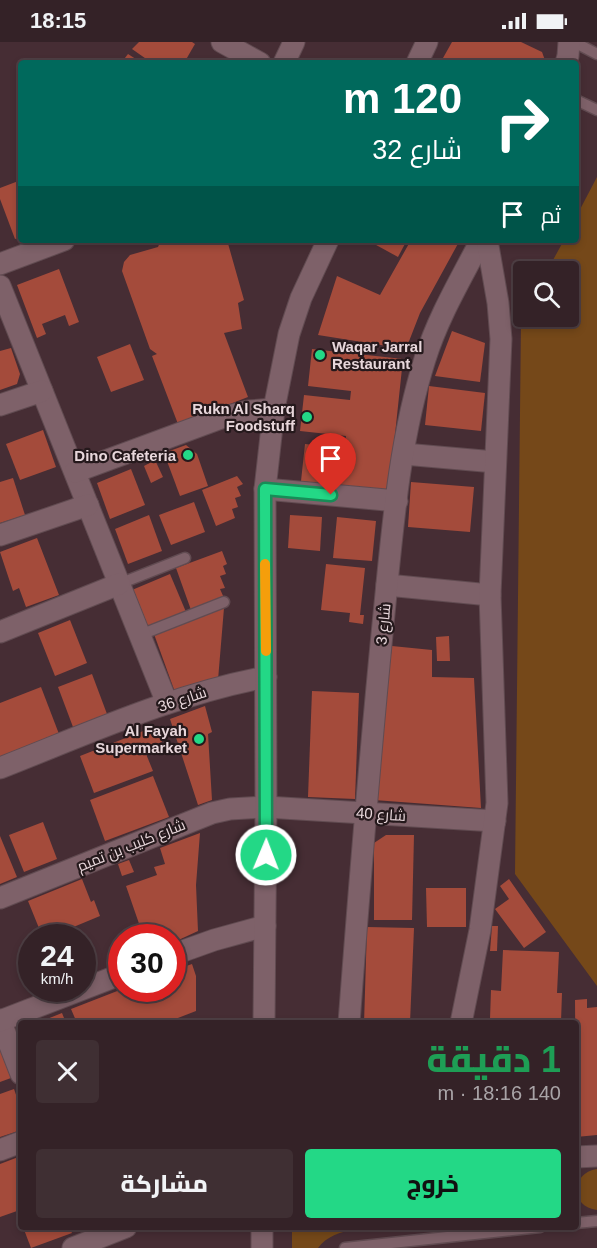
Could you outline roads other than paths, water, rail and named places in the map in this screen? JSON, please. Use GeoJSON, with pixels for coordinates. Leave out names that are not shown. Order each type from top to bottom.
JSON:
{"type":"FeatureCollection","features":[{"type":"Feature","properties":{"kind":"street"},"geometry":{"type":"LineString","coordinates":[[222,42],[255,60]]}},
{"type":"Feature","properties":{"kind":"street"},"geometry":{"type":"LineString","coordinates":[[285,60],[294,42]]}},
{"type":"Feature","properties":{"kind":"street"},"geometry":{"type":"LineString","coordinates":[[418,60],[427,42]]}},
{"type":"Feature","properties":{"kind":"street"},"geometry":{"type":"LineString","coordinates":[[567,60],[568,42]]}},
{"type":"Feature","properties":{"kind":"street"},"geometry":{"type":"LineString","coordinates":[[0,264],[56,243]]}},
{"type":"Feature","properties":{"kind":"street"},"geometry":{"type":"LineString","coordinates":[[309,243],[315,265]]}},
{"type":"Feature","properties":{"kind":"street"},"geometry":{"type":"LineString","coordinates":[[264,1020],[265,489],[274,409],[289,334],[301,298],[326,243]]}},
{"type":"Feature","properties":{"kind":"street","name":"شارع 3"},"geometry":{"type":"LineString","coordinates":[[350,1020],[364,813],[387,585],[404,454],[417,386],[435,330],[479,243]]}},
{"type":"Feature","properties":{"kind":"street"},"geometry":{"type":"LineString","coordinates":[[462,1020],[480,930],[495,821],[497,785],[490,595],[501,339],[498,303],[488,243]]}},
{"type":"Feature","properties":{"kind":"street"},"geometry":{"type":"LineString","coordinates":[[0,286],[167,703]]}},
{"type":"Feature","properties":{"kind":"street"},"geometry":{"type":"LineString","coordinates":[[0,405],[42,391]]}},
{"type":"Feature","properties":{"kind":"street"},"geometry":{"type":"LineString","coordinates":[[75,472],[224,417],[249,411],[274,409]]}},
{"type":"Feature","properties":{"kind":"street"},"geometry":{"type":"LineString","coordinates":[[404,454],[495,462]]}},
{"type":"Feature","properties":{"kind":"street"},"geometry":{"type":"LineString","coordinates":[[265,489],[397,501]]}},
{"type":"Feature","properties":{"kind":"street"},"geometry":{"type":"LineString","coordinates":[[0,535],[88,506]]}},
{"type":"Feature","properties":{"kind":"street"},"geometry":{"type":"LineString","coordinates":[[0,632],[119,584]]}},
{"type":"Feature","properties":{"kind":"street"},"geometry":{"type":"LineString","coordinates":[[387,585],[490,595]]}},
{"type":"Feature","properties":{"kind":"street","name":"شارع 36"},"geometry":{"type":"LineString","coordinates":[[0,768],[167,703],[219,687],[266,677]]}},
{"type":"Feature","properties":{"kind":"street","name":"شارع 40"},"geometry":{"type":"LineString","coordinates":[[266,807],[495,821]]}},
{"type":"Feature","properties":{"kind":"street","name":"شارع كليب بن تميم"},"geometry":{"type":"LineString","coordinates":[[0,898],[212,813],[230,809],[266,807]]}},
{"type":"Feature","properties":{"kind":"street"},"geometry":{"type":"LineString","coordinates":[[186,950],[265,926]]}},
{"type":"Feature","properties":{"kind":"street"},"geometry":{"type":"LineString","coordinates":[[18,1066],[0,1020],[108,979]]}},
{"type":"Feature","properties":{"kind":"street"},"geometry":{"type":"LineString","coordinates":[[0,1150],[18,1143]]}},
{"type":"Feature","properties":{"kind":"street"},"geometry":{"type":"LineString","coordinates":[[579,1158],[597,1156]]}},
{"type":"Feature","properties":{"kind":"street"},"geometry":{"type":"LineString","coordinates":[[85,1241],[117,1230]]}},
{"type":"Feature","properties":{"kind":"street"},"geometry":{"type":"LineString","coordinates":[[262,1230],[262,1248]]}},
{"type":"Feature","properties":{"kind":"lane"},"geometry":{"type":"LineString","coordinates":[[574,42],[597,54]]}},
{"type":"Feature","properties":{"kind":"lane"},"geometry":{"type":"LineString","coordinates":[[579,101],[597,110]]}},
{"type":"Feature","properties":{"kind":"lane"},"geometry":{"type":"LineString","coordinates":[[119,584],[185,558]]}},
{"type":"Feature","properties":{"kind":"lane"},"geometry":{"type":"LineString","coordinates":[[140,635],[224,602]]}},
{"type":"Feature","properties":{"kind":"lane"},"geometry":{"type":"LineString","coordinates":[[579,1223],[597,1221]]}},
{"type":"Feature","properties":{"kind":"lane"},"geometry":{"type":"LineString","coordinates":[[345,1248],[512,1230]]}},
{"type":"Feature","properties":{"kind":"place","name":"Waqar Jarral Restaurant"},"geometry":{"type":"Point","coordinates":[320,355]}},
{"type":"Feature","properties":{"kind":"place","name":"Rukn Al Sharq Foodstuff"},"geometry":{"type":"Point","coordinates":[307,417]}},
{"type":"Feature","properties":{"kind":"place","name":"Dino Cafeteria"},"geometry":{"type":"Point","coordinates":[188,455]}},
{"type":"Feature","properties":{"kind":"place","name":"Al Fayah Supermarket"},"geometry":{"type":"Point","coordinates":[199,739]}}]}
